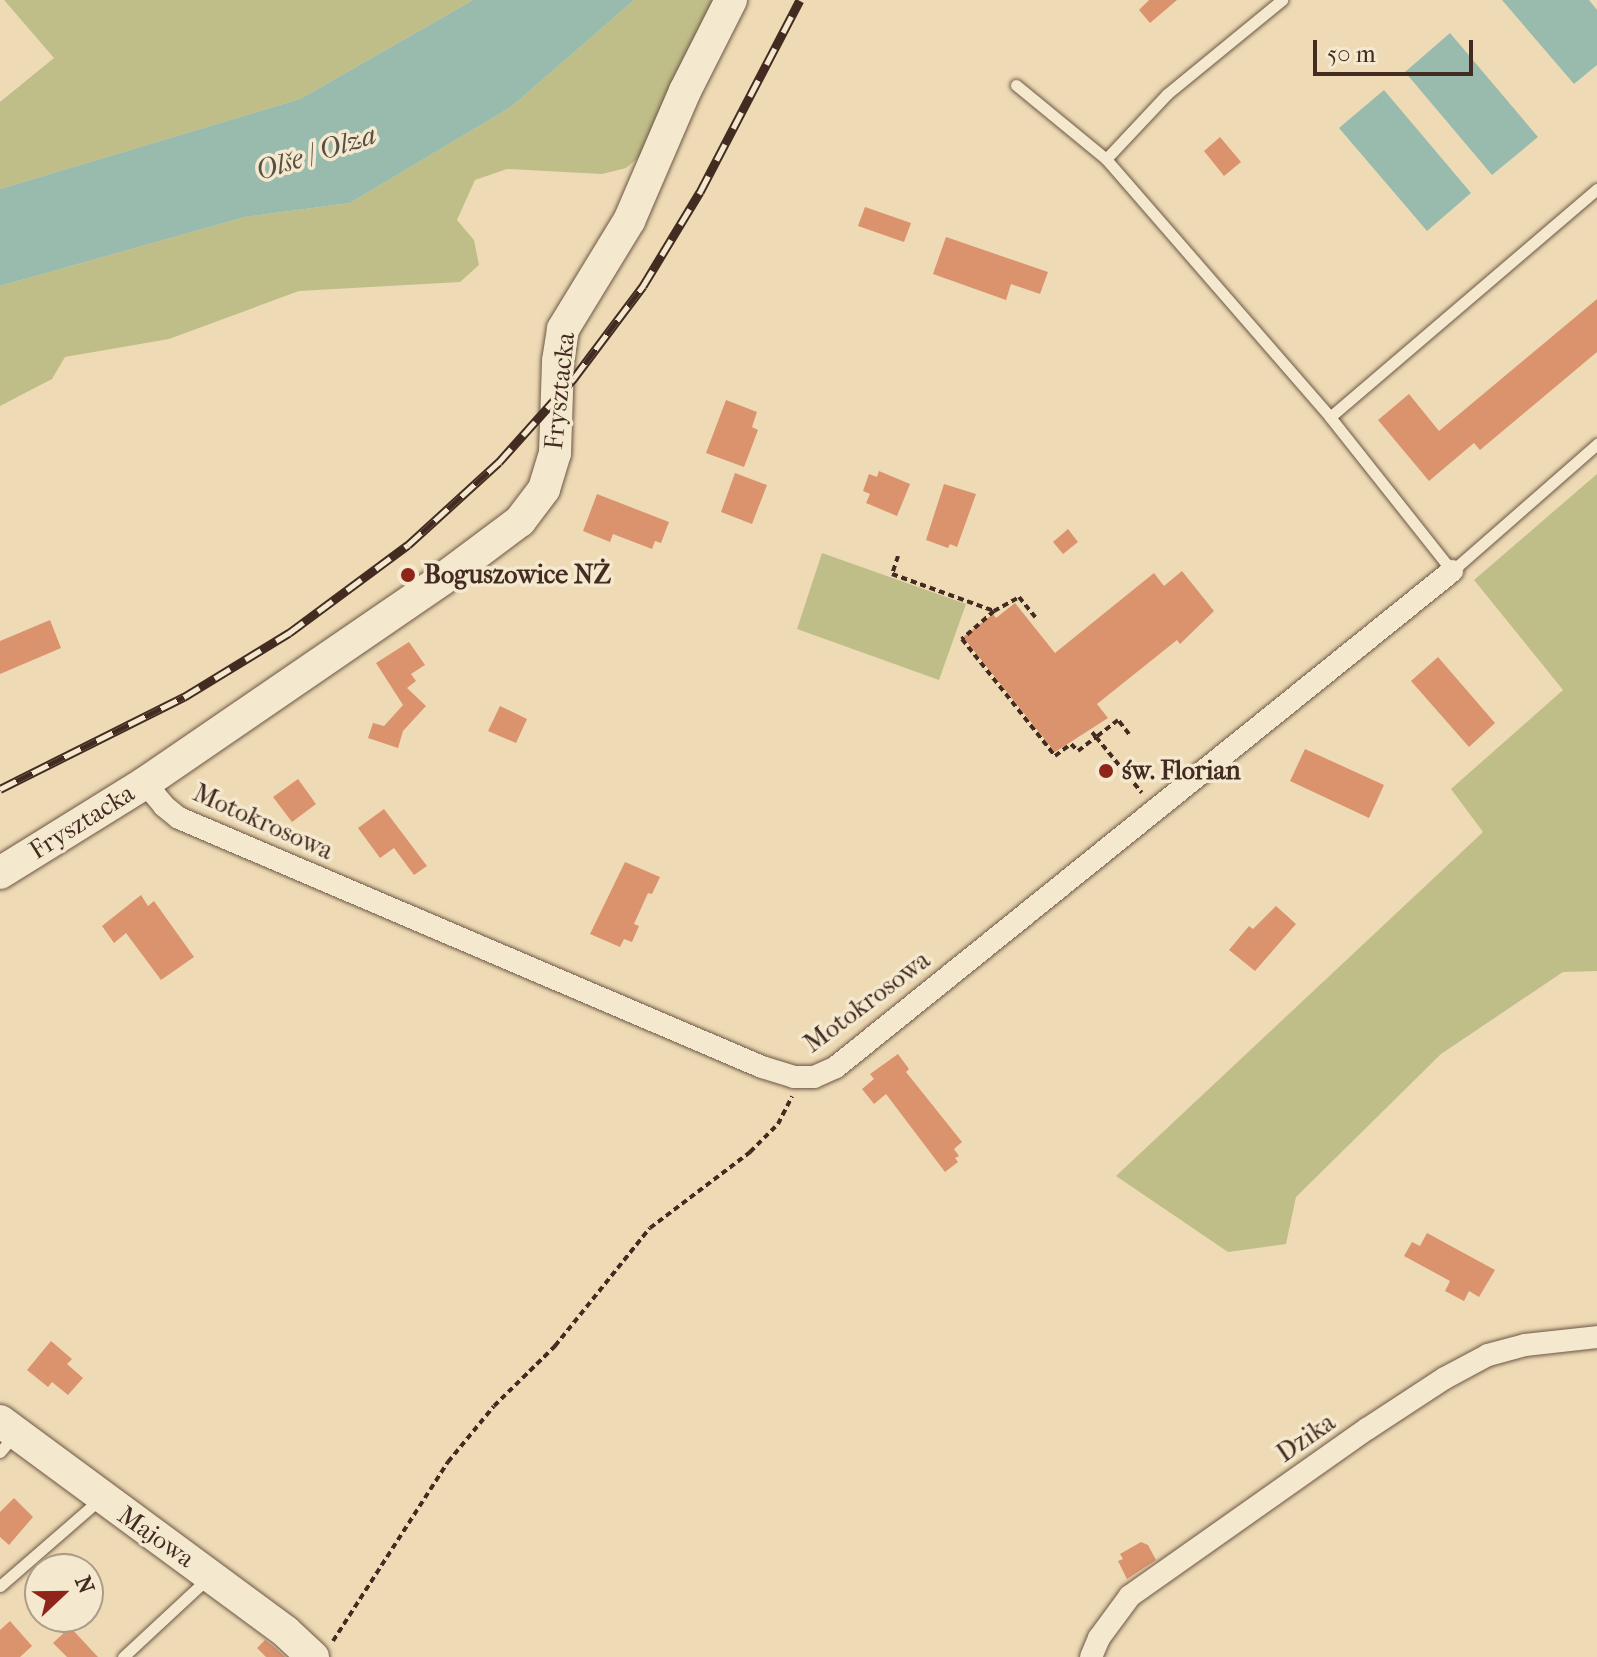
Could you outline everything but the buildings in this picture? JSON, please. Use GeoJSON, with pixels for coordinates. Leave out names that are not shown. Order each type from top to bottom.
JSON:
{"type":"FeatureCollection","features":[{"type":"Feature","properties":{"kind":"street","name":"Frysztacka"},"geometry":{"type":"LineString","coordinates":[[0,873],[145,783],[441,580],[520,521],[544,489],[555,453],[558,361],[563,329],[576,301],[629,221],[685,91],[731,0]]}},
{"type":"Feature","properties":{"kind":"street","name":"Motokrosowa"},"geometry":{"type":"LineString","coordinates":[[145,783],[179,818],[762,1067],[794,1077],[814,1077],[836,1067],[1452,571]]}},
{"type":"Feature","properties":{"kind":"street","name":"Dzika"},"geometry":{"type":"LineString","coordinates":[[1091,1657],[1099,1638],[1130,1596],[1367,1429],[1445,1378],[1488,1355],[1525,1345],[1597,1337]]}},
{"type":"Feature","properties":{"kind":"street","name":"Majowa"},"geometry":{"type":"LineString","coordinates":[[5,1435],[322,1650]]}},
{"type":"Feature","properties":{"kind":"lane"},"geometry":{"type":"LineString","coordinates":[[1106,159],[1167,94],[1282,0]]}},
{"type":"Feature","properties":{"kind":"lane"},"geometry":{"type":"LineString","coordinates":[[1016,85],[1106,159],[1330,417],[1452,571],[1597,444]]}},
{"type":"Feature","properties":{"kind":"lane"},"geometry":{"type":"LineString","coordinates":[[1330,417],[1597,189]]}},
{"type":"Feature","properties":{"kind":"lane","name":"Majowa"},"geometry":{"type":"LineString","coordinates":[[0,1586],[101,1498]]}},
{"type":"Feature","properties":{"kind":"lane","name":"Majowa"},"geometry":{"type":"LineString","coordinates":[[123,1657],[210,1575]]}},
{"type":"Feature","properties":{"kind":"path"},"geometry":{"type":"LineString","coordinates":[[898,556],[892,574],[994,611]]}},
{"type":"Feature","properties":{"kind":"path"},"geometry":{"type":"LineString","coordinates":[[1035,617],[1019,597],[994,611],[962,639],[1055,756],[1071,744],[1078,751],[1118,720],[1129,734]]}},
{"type":"Feature","properties":{"kind":"path"},"geometry":{"type":"LineString","coordinates":[[1091,731],[1156,810]]}},
{"type":"Feature","properties":{"kind":"path"},"geometry":{"type":"LineString","coordinates":[[322,1650],[448,1462],[494,1406],[564,1335],[650,1228],[750,1152],[778,1124],[789,1103],[794,1077]]}},
{"type":"Feature","properties":{"kind":"shaded area"},"geometry":{"type":"Polygon","coordinates":[[[4,0],[473,0],[300,99],[0,189],[0,102],[54,58],[4,0]]]}},
{"type":"Feature","properties":{"kind":"shaded area"},"geometry":{"type":"Polygon","coordinates":[[[634,0],[716,0],[649,149],[626,168],[602,174],[507,169],[475,180],[457,220],[474,240],[479,265],[460,282],[299,291],[169,339],[65,357],[52,379],[0,406],[0,286],[245,217],[350,203],[511,107],[634,0]]]}},
{"type":"Feature","properties":{"kind":"shaded area"},"geometry":{"type":"Polygon","coordinates":[[[1597,474],[1597,971],[1563,972],[1441,1054],[1296,1197],[1286,1244],[1228,1252],[1116,1176],[1483,832],[1451,789],[1563,690],[1474,580],[1597,474]]]}},
{"type":"Feature","properties":{"kind":"shaded area"},"geometry":{"type":"Polygon","coordinates":[[[822,553],[966,604],[939,680],[797,629],[822,553]]]}},
{"type":"Feature","properties":{"kind":"water","name":"Olše / Olza"},"geometry":{"type":"Polygon","coordinates":[[[473,0],[634,0],[511,107],[350,203],[245,217],[0,286],[0,189],[300,99],[473,0]]]}},
{"type":"Feature","properties":{"kind":"water"},"geometry":{"type":"Polygon","coordinates":[[[1502,0],[1589,0],[1597,10],[1597,65],[1574,84],[1502,0]]]}},
{"type":"Feature","properties":{"kind":"water"},"geometry":{"type":"Polygon","coordinates":[[[1450,33],[1538,137],[1492,175],[1405,72],[1450,33]]]}},
{"type":"Feature","properties":{"kind":"water"},"geometry":{"type":"Polygon","coordinates":[[[1384,90],[1471,193],[1427,231],[1339,128],[1384,90]]]}},
{"type":"Feature","properties":{"kind":"railway"},"geometry":{"type":"LineString","coordinates":[[0,789],[184,697],[289,633],[408,545],[499,462],[574,378],[643,286],[700,192],[800,0]]}},
{"type":"Feature","properties":{"kind":"place","name":"Boguszowice NŻ"},"geometry":{"type":"Point","coordinates":[408,575]}},
{"type":"Feature","properties":{"kind":"place","name":"św. Florian"},"geometry":{"type":"Point","coordinates":[1106,771]}}]}
